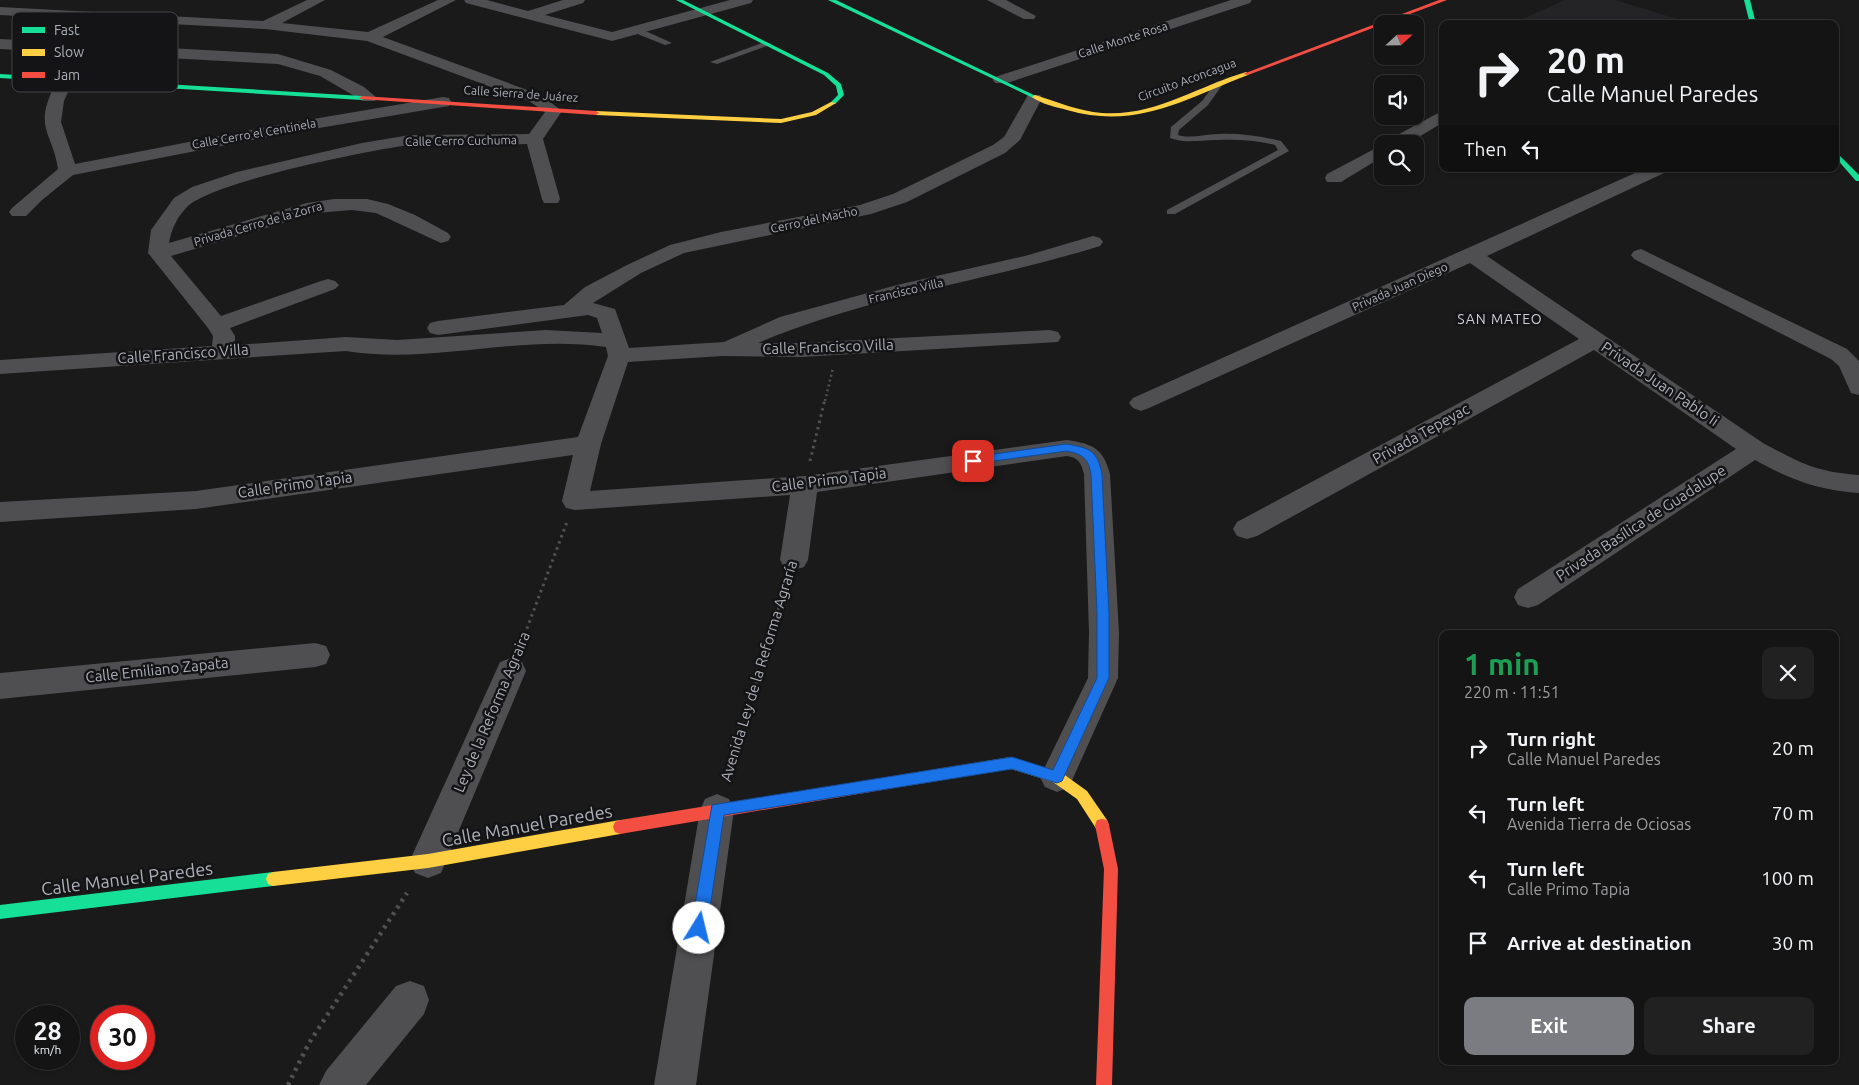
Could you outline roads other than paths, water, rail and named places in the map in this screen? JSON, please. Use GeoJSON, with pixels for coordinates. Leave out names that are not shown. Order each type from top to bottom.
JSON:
{"type":"FeatureCollection","features":[{"type":"Feature","properties":{"kind":"street"},"geometry":{"type":"LineString","coordinates":[[265,25],[318,0]]}},
{"type":"Feature","properties":{"kind":"street"},"geometry":{"type":"LineString","coordinates":[[370,37],[449,0]]}},
{"type":"Feature","properties":{"kind":"street"},"geometry":{"type":"LineString","coordinates":[[471,0],[612,38],[706,13],[746,0]]}},
{"type":"Feature","properties":{"kind":"street"},"geometry":{"type":"LineString","coordinates":[[526,16],[578,0]]}},
{"type":"Feature","properties":{"kind":"street","name":"Calle Sierra de Juárez"},"geometry":{"type":"LineString","coordinates":[[178,87],[443,102],[554,111],[782,121],[803,118],[824,111],[834,105],[841,95],[840,85],[826,74],[679,0]]}},
{"type":"Feature","properties":{"kind":"street","name":"Circuito Aconcagua"},"geometry":{"type":"LineString","coordinates":[[831,0],[1001,80],[1034,98],[1092,114],[1130,115],[1220,84],[1444,0]]}},
{"type":"Feature","properties":{"kind":"street"},"geometry":{"type":"LineString","coordinates":[[994,0],[1029,16]]}},
{"type":"Feature","properties":{"kind":"street","name":"Calle Monte Rosa"},"geometry":{"type":"LineString","coordinates":[[1001,80],[1245,0]]}},
{"type":"Feature","properties":{"kind":"street"},"geometry":{"type":"LineString","coordinates":[[1747,0],[1752,20]]}},
{"type":"Feature","properties":{"kind":"street"},"geometry":{"type":"LineString","coordinates":[[162,12],[172,7]]}},
{"type":"Feature","properties":{"kind":"street"},"geometry":{"type":"LineString","coordinates":[[0,11],[21,12]]}},
{"type":"Feature","properties":{"kind":"street"},"geometry":{"type":"LineString","coordinates":[[178,20],[265,25],[370,37],[535,98],[554,111]]}},
{"type":"Feature","properties":{"kind":"street"},"geometry":{"type":"LineString","coordinates":[[178,54],[278,59],[304,64],[357,88],[369,98]]}},
{"type":"Feature","properties":{"kind":"street"},"geometry":{"type":"LineString","coordinates":[[19,212],[35,196],[67,171],[65,154],[55,136],[52,124],[52,107],[59,92]]}},
{"type":"Feature","properties":{"kind":"street","name":"Cerro del Macho"},"geometry":{"type":"LineString","coordinates":[[571,310],[593,292],[634,269],[677,249],[720,238],[864,210],[900,198],[999,148],[1011,140],[1034,98]]}},
{"type":"Feature","properties":{"kind":"street","name":"Calle Cerro el Centinela"},"geometry":{"type":"LineString","coordinates":[[67,171],[272,130],[443,102]]}},
{"type":"Feature","properties":{"kind":"street","name":"Calle Cerro Cuchuma"},"geometry":{"type":"LineString","coordinates":[[158,253],[161,230],[181,202],[198,191],[243,176],[362,148],[410,140],[534,139],[554,111]]}},
{"type":"Feature","properties":{"kind":"street"},"geometry":{"type":"LineString","coordinates":[[1409,135],[1439,118]]}},
{"type":"Feature","properties":{"kind":"street"},"geometry":{"type":"LineString","coordinates":[[534,139],[551,199]]}},
{"type":"Feature","properties":{"kind":"street"},"geometry":{"type":"LineString","coordinates":[[1334,178],[1374,155]]}},
{"type":"Feature","properties":{"kind":"street"},"geometry":{"type":"LineString","coordinates":[[1839,157],[1859,178]]}},
{"type":"Feature","properties":{"kind":"street","name":"Privada Juan Diego"},"geometry":{"type":"LineString","coordinates":[[1141,403],[1472,255],[1652,172]]}},
{"type":"Feature","properties":{"kind":"street","name":"Privada Cerro de la Zorra"},"geometry":{"type":"LineString","coordinates":[[158,253],[314,207],[338,203],[370,204],[394,211],[441,237]]}},
{"type":"Feature","properties":{"kind":"street","name":"Francisco Villa"},"geometry":{"type":"LineString","coordinates":[[722,350],[788,322],[904,289],[984,273],[1093,242]]}},
{"type":"Feature","properties":{"kind":"street"},"geometry":{"type":"LineString","coordinates":[[158,253],[217,325],[224,336],[224,351]]}},
{"type":"Feature","properties":{"kind":"street","name":"Privada Juan Pablo Ii"},"geometry":{"type":"LineString","coordinates":[[1472,255],[1754,449],[1796,472],[1834,482],[1859,484]]}},
{"type":"Feature","properties":{"kind":"street"},"geometry":{"type":"LineString","coordinates":[[1640,255],[1839,354],[1849,363],[1859,388]]}},
{"type":"Feature","properties":{"kind":"street"},"geometry":{"type":"LineString","coordinates":[[217,325],[328,285]]}},
{"type":"Feature","properties":{"kind":"street","name":"Calle Francisco Villa"},"geometry":{"type":"LineString","coordinates":[[10,366],[346,344],[379,336],[589,308],[607,314],[617,349]]}},
{"type":"Feature","properties":{"kind":"street","name":"Calle Francisco Villa"},"geometry":{"type":"LineString","coordinates":[[346,344],[372,349],[525,338],[588,337],[617,349],[722,350],[839,348],[1050,337]]}},
{"type":"Feature","properties":{"kind":"street","name":"Privada Tepeyac"},"geometry":{"type":"LineString","coordinates":[[1247,529],[1595,340]]}},
{"type":"Feature","properties":{"kind":"street"},"geometry":{"type":"LineString","coordinates":[[588,444],[617,349]]}},
{"type":"Feature","properties":{"kind":"street"},"geometry":{"type":"LineString","coordinates":[[0,387],[10,366]]}},
{"type":"Feature","properties":{"kind":"street","name":"Calle Primo Tapia"},"geometry":{"type":"LineString","coordinates":[[0,512],[196,500],[588,444],[575,501],[805,485],[1066,448],[1082,450],[1093,458],[1097,474],[1104,633],[1103,678],[1057,777]]}},
{"type":"Feature","properties":{"kind":"street","name":"Privada Basílica de Guadalupe"},"geometry":{"type":"LineString","coordinates":[[1528,597],[1754,449]]}},
{"type":"Feature","properties":{"kind":"street","name":"Avenida Ley de la Reforma Agraría"},"geometry":{"type":"LineString","coordinates":[[794,560],[805,485]]}},
{"type":"Feature","properties":{"kind":"street","name":"Calle Emiliano Zapata"},"geometry":{"type":"LineString","coordinates":[[0,686],[314,655]]}},
{"type":"Feature","properties":{"kind":"street","name":"Ley de la Reforma Agraira"},"geometry":{"type":"LineString","coordinates":[[428,862],[511,671]]}},
{"type":"Feature","properties":{"kind":"street","name":"Calle Manuel Paredes"},"geometry":{"type":"LineString","coordinates":[[0,912],[428,862],[717,810],[1012,763],[1057,777],[1082,794],[1103,826],[1111,869],[1104,1085]]}},
{"type":"Feature","properties":{"kind":"street"},"geometry":{"type":"LineString","coordinates":[[674,1085],[717,810]]}},
{"type":"Feature","properties":{"kind":"street"},"geometry":{"type":"LineString","coordinates":[[340,1085],[410,1000]]}},
{"type":"Feature","properties":{"kind":"lane"},"geometry":{"type":"LineString","coordinates":[[638,32],[668,43]]}},
{"type":"Feature","properties":{"kind":"lane"},"geometry":{"type":"LineString","coordinates":[[714,62],[768,44]]}},
{"type":"Feature","properties":{"kind":"lane"},"geometry":{"type":"LineString","coordinates":[[1171,212],[1284,151],[1278,143],[1259,138],[1212,137],[1183,140],[1173,136],[1174,129],[1194,115],[1213,95],[1220,84]]}},
{"type":"Feature","properties":{"kind":"district","name":"SAN MATEO"},"geometry":{"type":"Point","coordinates":[1500,319]}}]}
